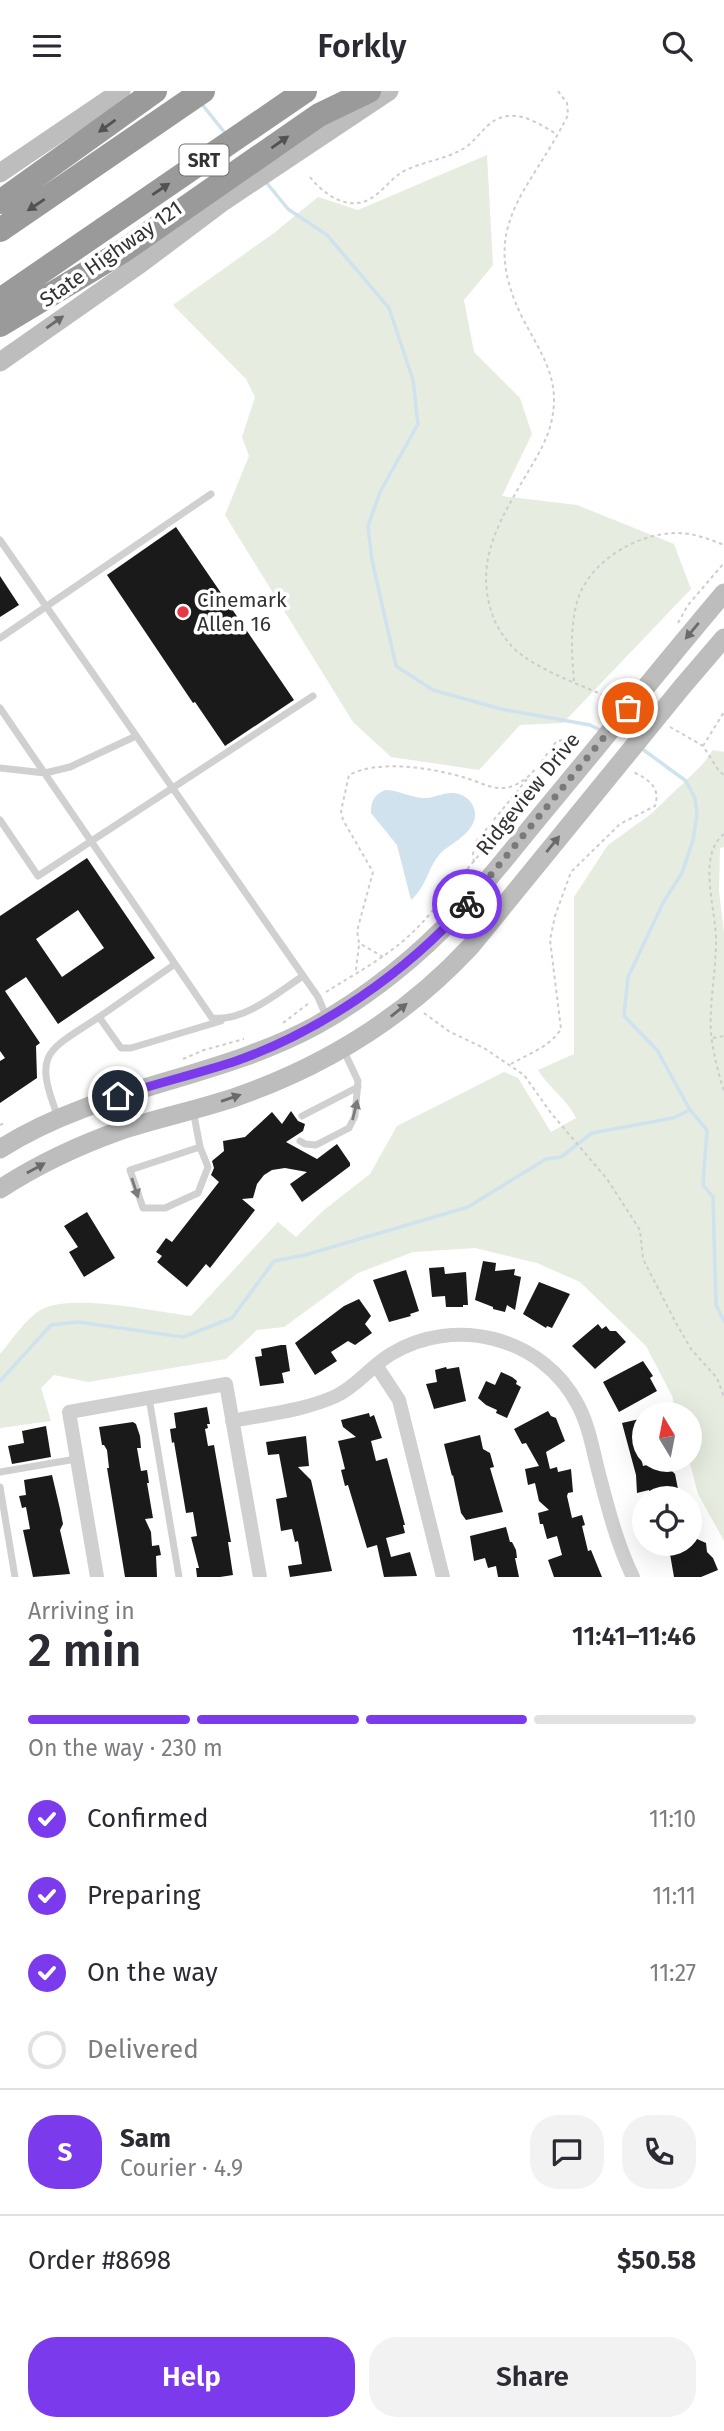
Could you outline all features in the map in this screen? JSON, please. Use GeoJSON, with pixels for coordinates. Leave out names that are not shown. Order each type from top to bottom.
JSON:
{"type":"FeatureCollection","features":[{"type":"Feature","properties":{"kind":"highway"},"geometry":{"type":"LineString","coordinates":[[0,202],[155,91]]}},
{"type":"Feature","properties":{"kind":"highway","name":"SRT"},"geometry":{"type":"LineString","coordinates":[[0,230],[58,162],[203,91]]}},
{"type":"Feature","properties":{"kind":"highway"},"geometry":{"type":"LineString","coordinates":[[0,325],[131,257],[369,91]]}},
{"type":"Feature","properties":{"kind":"highway","name":"SRT"},"geometry":{"type":"LineString","coordinates":[[0,300],[304,92]]}},
{"type":"Feature","properties":{"kind":"main road"},"geometry":{"type":"LineString","coordinates":[[0,173],[58,162],[121,91]]}},
{"type":"Feature","properties":{"kind":"main road"},"geometry":{"type":"LineString","coordinates":[[324,123],[389,91]]}},
{"type":"Feature","properties":{"kind":"main road","name":"State Highway 121"},"geometry":{"type":"LineString","coordinates":[[0,362],[131,257]]}},
{"type":"Feature","properties":{"kind":"main road","name":"Ridgeview Drive"},"geometry":{"type":"LineString","coordinates":[[0,1149],[58,1118],[103,1101],[236,1061],[287,1040],[327,1019],[386,978],[458,913],[724,593]]}},
{"type":"Feature","properties":{"kind":"main road"},"geometry":{"type":"LineString","coordinates":[[0,1189],[72,1149],[269,1084],[343,1048],[395,1014],[449,970],[484,930],[724,638]]}},
{"type":"Feature","properties":{"kind":"main road"},"geometry":{"type":"LineString","coordinates":[[327,1019],[343,1048]]}},
{"type":"Feature","properties":{"kind":"main road"},"geometry":{"type":"LineString","coordinates":[[58,1118],[72,1149]]}},
{"type":"Feature","properties":{"kind":"street"},"geometry":{"type":"LineString","coordinates":[[233,1421],[317,1404],[339,1394],[358,1382],[376,1365],[412,1344],[453,1334],[493,1338],[512,1344],[537,1358],[556,1374],[568,1388],[584,1416],[617,1538],[633,1577]]}},
{"type":"Feature","properties":{"kind":"street"},"geometry":{"type":"LineString","coordinates":[[376,1365],[391,1385],[402,1408],[443,1577]]}},
{"type":"Feature","properties":{"kind":"street"},"geometry":{"type":"LineString","coordinates":[[97,1577],[69,1412],[226,1384],[260,1577]]}},
{"type":"Feature","properties":{"kind":"lane"},"geometry":{"type":"LineString","coordinates":[[0,638],[211,494]]}},
{"type":"Feature","properties":{"kind":"lane"},"geometry":{"type":"LineString","coordinates":[[0,540],[318,997],[327,1019]]}},
{"type":"Feature","properties":{"kind":"lane"},"geometry":{"type":"LineString","coordinates":[[0,820],[38,876],[313,696]]}},
{"type":"Feature","properties":{"kind":"lane"},"geometry":{"type":"LineString","coordinates":[[0,708],[212,1019],[225,1020]]}},
{"type":"Feature","properties":{"kind":"lane"},"geometry":{"type":"LineString","coordinates":[[0,768],[45,773],[70,767],[135,736]]}},
{"type":"Feature","properties":{"kind":"lane"},"geometry":{"type":"LineString","coordinates":[[58,1118],[46,1087],[45,1063],[57,1045],[175,964]]}},
{"type":"Feature","properties":{"kind":"lane"},"geometry":{"type":"LineString","coordinates":[[99,1017],[121,1048],[131,1048],[225,1020],[262,1003],[303,976]]}},
{"type":"Feature","properties":{"kind":"lane"},"geometry":{"type":"LineString","coordinates":[[300,1141],[316,1145],[349,1128],[355,1116],[358,1087],[356,1075],[343,1048]]}},
{"type":"Feature","properties":{"kind":"lane"},"geometry":{"type":"LineString","coordinates":[[302,1116],[358,1087]]}},
{"type":"Feature","properties":{"kind":"lane"},"geometry":{"type":"LineString","coordinates":[[193,1110],[200,1147],[208,1167],[198,1193],[164,1208],[143,1208],[130,1170],[200,1147]]}},
{"type":"Feature","properties":{"kind":"lane"},"geometry":{"type":"LineString","coordinates":[[149,1398],[180,1577]]}},
{"type":"Feature","properties":{"kind":"lane"},"geometry":{"type":"LineString","coordinates":[[0,1472],[76,1459]]}},
{"type":"Feature","properties":{"kind":"lane"},"geometry":{"type":"LineString","coordinates":[[0,1487],[15,1577]]}},
{"type":"Feature","properties":{"kind":"path"},"geometry":{"type":"LineString","coordinates":[[558,91],[567,103],[568,115],[518,200],[507,226],[504,251],[505,273],[511,293],[551,376],[554,402],[551,426],[543,449],[499,525],[488,554],[485,578],[487,600],[497,627],[516,651],[544,669],[623,705]]}},
{"type":"Feature","properties":{"kind":"path"},"geometry":{"type":"LineString","coordinates":[[310,177],[321,192],[337,200],[363,203],[405,170],[466,146],[488,124],[499,118],[510,115],[526,118],[558,135]]}},
{"type":"Feature","properties":{"kind":"path"},"geometry":{"type":"LineString","coordinates":[[573,681],[571,633],[576,603],[591,575],[605,560],[626,546],[666,534],[702,537],[724,545]]}},
{"type":"Feature","properties":{"kind":"path"},"geometry":{"type":"LineString","coordinates":[[675,627],[688,605],[724,563]]}},
{"type":"Feature","properties":{"kind":"path"},"geometry":{"type":"LineString","coordinates":[[703,746],[724,712]]}},
{"type":"Feature","properties":{"kind":"path"},"geometry":{"type":"LineString","coordinates":[[660,722],[703,746],[724,775]]}},
{"type":"Feature","properties":{"kind":"path"},"geometry":{"type":"LineString","coordinates":[[474,863],[472,854],[475,843],[557,741],[563,740],[587,751]]}},
{"type":"Feature","properties":{"kind":"path"},"geometry":{"type":"LineString","coordinates":[[355,972],[359,943],[357,931],[373,872],[343,820],[341,811],[349,775],[359,770],[378,767],[405,767],[465,777],[502,789],[531,775]]}},
{"type":"Feature","properties":{"kind":"path"},"geometry":{"type":"LineString","coordinates":[[511,1064],[555,1039],[561,1029],[550,940],[555,916],[571,872],[620,824],[655,806],[657,799],[653,785],[647,779],[623,768]]}},
{"type":"Feature","properties":{"kind":"path"},"geometry":{"type":"LineString","coordinates":[[278,1028],[355,972],[395,949],[416,929],[497,836],[522,813]]}},
{"type":"Feature","properties":{"kind":"path"},"geometry":{"type":"LineString","coordinates":[[724,834],[719,838],[712,858],[709,877],[716,943],[712,1038],[724,1091]]}},
{"type":"Feature","properties":{"kind":"path"},"geometry":{"type":"LineString","coordinates":[[359,943],[383,957]]}},
{"type":"Feature","properties":{"kind":"path"},"geometry":{"type":"LineString","coordinates":[[421,1011],[450,1032],[511,1064],[533,1084],[634,1219],[640,1230],[643,1259],[650,1273],[685,1339],[717,1378],[724,1397]]}},
{"type":"Feature","properties":{"kind":"path"},"geometry":{"type":"LineString","coordinates":[[712,1038],[724,1036]]}},
{"type":"Feature","properties":{"kind":"path"},"geometry":{"type":"LineString","coordinates":[[176,1063],[204,1050],[254,1038]]}},
{"type":"Feature","properties":{"kind":"path"},"geometry":{"type":"LineString","coordinates":[[115,1073],[138,1074]]}},
{"type":"Feature","properties":{"kind":"path"},"geometry":{"type":"LineString","coordinates":[[0,1125],[4,1122]]}},
{"type":"Feature","properties":{"kind":"shaded area"},"geometry":{"type":"Polygon","coordinates":[[[487,155],[493,265],[464,300],[474,352],[520,398],[532,434],[502,496],[577,505],[674,544],[691,589],[563,723],[520,725],[479,770],[391,757],[353,722],[225,515],[249,456],[242,437],[255,397],[246,379],[173,305],[274,233],[318,197],[358,210],[487,155]]]}},
{"type":"Feature","properties":{"kind":"shaded area"},"geometry":{"type":"Polygon","coordinates":[[[713,750],[724,752],[724,847],[720,848],[719,891],[724,933],[724,1541],[702,1501],[702,1486],[696,1486],[692,1472],[702,1472],[702,1402],[674,1402],[646,1346],[580,1282],[537,1263],[475,1248],[413,1252],[358,1273],[284,1327],[257,1330],[226,1359],[88,1382],[54,1375],[41,1388],[51,1421],[0,1428],[0,1354],[21,1327],[36,1313],[49,1306],[66,1303],[110,1304],[191,1316],[278,1222],[296,1237],[324,1210],[370,1174],[397,1126],[504,1072],[518,1078],[551,1132],[576,1118],[538,1070],[574,1054],[574,897],[608,845],[651,814],[702,765],[713,750]]]}},
{"type":"Feature","properties":{"kind":"water"},"geometry":{"type":"Polygon","coordinates":[[[385,790],[422,798],[457,793],[468,799],[475,812],[475,819],[468,831],[439,855],[421,888],[411,900],[397,845],[371,813],[374,799],[385,790]]]}},
{"type":"Feature","properties":{"kind":"building","name":"Cinemark Allen 16"},"geometry":{"type":"Polygon","coordinates":[[[176,527],[294,700],[225,746],[107,575],[176,527]]]}},
{"type":"Feature","properties":{"kind":"building"},"geometry":{"type":"Polygon","coordinates":[[[0,576],[19,605],[0,617],[0,576]]]}},
{"type":"Feature","properties":{"kind":"building"},"geometry":{"type":"Polygon","coordinates":[[[87,858],[155,958],[58,1024],[26,977],[5,991],[40,1043],[36,1046],[37,1078],[0,1103],[0,1061],[5,1058],[0,1051],[0,916],[87,858]],[[78,910],[36,939],[62,977],[104,948],[78,910]]]}},
{"type":"Feature","properties":{"kind":"building"},"geometry":{"type":"Polygon","coordinates":[[[291,1111],[298,1121],[305,1124],[303,1131],[286,1142],[317,1159],[337,1144],[350,1166],[302,1202],[290,1184],[307,1172],[285,1168],[272,1170],[264,1175],[257,1184],[253,1198],[242,1199],[255,1210],[210,1268],[206,1264],[187,1287],[157,1262],[162,1256],[156,1252],[166,1238],[172,1242],[219,1182],[211,1175],[214,1168],[212,1161],[224,1151],[223,1141],[245,1137],[272,1112],[282,1124],[291,1111]]]}},
{"type":"Feature","properties":{"kind":"building"},"geometry":{"type":"Polygon","coordinates":[[[87,1212],[115,1258],[84,1277],[69,1252],[78,1247],[64,1226],[87,1212]]]}},
{"type":"Feature","properties":{"kind":"building"},"geometry":{"type":"Polygon","coordinates":[[[483,1261],[496,1263],[495,1271],[515,1269],[514,1275],[521,1277],[515,1310],[507,1305],[505,1312],[493,1309],[475,1300],[483,1261]]]}},
{"type":"Feature","properties":{"kind":"building"},"geometry":{"type":"Polygon","coordinates":[[[444,1267],[445,1274],[466,1272],[468,1305],[446,1307],[445,1296],[432,1297],[429,1268],[444,1267]]]}},
{"type":"Feature","properties":{"kind":"building"},"geometry":{"type":"Polygon","coordinates":[[[406,1270],[419,1311],[389,1322],[373,1280],[406,1270]]]}},
{"type":"Feature","properties":{"kind":"building"},"geometry":{"type":"Polygon","coordinates":[[[539,1282],[570,1294],[552,1328],[546,1328],[523,1314],[539,1282]]]}},
{"type":"Feature","properties":{"kind":"building"},"geometry":{"type":"Polygon","coordinates":[[[359,1299],[371,1316],[365,1324],[372,1333],[355,1345],[348,1341],[331,1352],[337,1361],[315,1375],[295,1343],[344,1306],[359,1299]]]}},
{"type":"Feature","properties":{"kind":"building"},"geometry":{"type":"Polygon","coordinates":[[[598,1324],[602,1329],[606,1326],[610,1331],[616,1331],[626,1342],[595,1369],[572,1346],[598,1324]]]}},
{"type":"Feature","properties":{"kind":"building"},"geometry":{"type":"Polygon","coordinates":[[[286,1345],[290,1371],[282,1373],[284,1383],[260,1386],[255,1357],[262,1356],[261,1349],[286,1345]]]}},
{"type":"Feature","properties":{"kind":"building"},"geometry":{"type":"Polygon","coordinates":[[[643,1361],[653,1376],[650,1378],[657,1391],[632,1402],[632,1405],[619,1412],[603,1382],[643,1361]]]}},
{"type":"Feature","properties":{"kind":"building"},"geometry":{"type":"Polygon","coordinates":[[[459,1367],[466,1401],[434,1409],[426,1384],[437,1382],[435,1370],[459,1367]]]}},
{"type":"Feature","properties":{"kind":"building"},"geometry":{"type":"Polygon","coordinates":[[[501,1372],[512,1377],[521,1387],[507,1418],[496,1413],[497,1410],[478,1398],[486,1381],[495,1385],[501,1372]]]}},
{"type":"Feature","properties":{"kind":"building"},"geometry":{"type":"Polygon","coordinates":[[[207,1407],[210,1424],[207,1424],[208,1428],[205,1429],[208,1446],[214,1445],[231,1542],[228,1542],[233,1575],[220,1577],[197,1577],[196,1568],[199,1568],[191,1537],[197,1536],[193,1512],[186,1513],[170,1429],[176,1428],[174,1413],[207,1407]]]}},
{"type":"Feature","properties":{"kind":"building"},"geometry":{"type":"Polygon","coordinates":[[[548,1411],[556,1418],[565,1441],[546,1452],[550,1469],[557,1467],[558,1472],[571,1469],[573,1492],[567,1496],[572,1518],[582,1515],[588,1551],[591,1550],[602,1577],[554,1577],[548,1560],[562,1555],[557,1536],[547,1539],[543,1524],[540,1524],[538,1513],[549,1510],[539,1501],[535,1483],[528,1485],[525,1469],[539,1466],[526,1443],[522,1444],[514,1429],[548,1411]]]}},
{"type":"Feature","properties":{"kind":"building"},"geometry":{"type":"Polygon","coordinates":[[[369,1413],[370,1417],[374,1415],[382,1438],[371,1441],[376,1461],[387,1458],[405,1525],[405,1533],[386,1538],[391,1557],[410,1552],[417,1576],[384,1577],[377,1545],[367,1548],[348,1485],[345,1486],[341,1470],[345,1469],[338,1441],[356,1437],[343,1427],[341,1420],[369,1413]]]}},
{"type":"Feature","properties":{"kind":"building"},"geometry":{"type":"Polygon","coordinates":[[[632,1421],[632,1460],[622,1423],[632,1421]]]}},
{"type":"Feature","properties":{"kind":"building"},"geometry":{"type":"Polygon","coordinates":[[[133,1422],[140,1436],[141,1448],[137,1448],[141,1471],[147,1470],[149,1483],[153,1518],[145,1519],[151,1532],[152,1546],[159,1545],[161,1555],[156,1556],[157,1577],[125,1577],[107,1468],[107,1450],[102,1445],[99,1427],[133,1422]]]}},
{"type":"Feature","properties":{"kind":"building"},"geometry":{"type":"Polygon","coordinates":[[[46,1426],[51,1457],[12,1464],[8,1446],[24,1443],[22,1431],[46,1426]]]}},
{"type":"Feature","properties":{"kind":"building"},"geometry":{"type":"Polygon","coordinates":[[[480,1435],[483,1449],[490,1453],[494,1467],[490,1468],[503,1512],[466,1520],[461,1513],[444,1444],[480,1435]]]}},
{"type":"Feature","properties":{"kind":"building"},"geometry":{"type":"Polygon","coordinates":[[[306,1436],[309,1466],[298,1467],[311,1480],[332,1571],[290,1577],[288,1566],[302,1564],[298,1541],[295,1542],[292,1529],[281,1531],[276,1499],[287,1497],[279,1454],[268,1455],[266,1442],[306,1436]]]}},
{"type":"Feature","properties":{"kind":"building"},"geometry":{"type":"Polygon","coordinates":[[[635,1472],[673,1472],[677,1486],[637,1486],[635,1472]]]}},
{"type":"Feature","properties":{"kind":"building"},"geometry":{"type":"Polygon","coordinates":[[[52,1475],[70,1574],[33,1577],[23,1530],[30,1529],[26,1507],[22,1508],[19,1496],[26,1495],[24,1480],[52,1475]]]}},
{"type":"Feature","properties":{"kind":"building"},"geometry":{"type":"Polygon","coordinates":[[[506,1527],[510,1542],[516,1550],[519,1577],[498,1577],[496,1566],[488,1568],[485,1558],[474,1561],[470,1536],[506,1527]]]}},
{"type":"Feature","properties":{"kind":"building"},"geometry":{"type":"Polygon","coordinates":[[[702,1541],[706,1543],[707,1552],[718,1570],[701,1577],[674,1577],[670,1556],[702,1556],[702,1541]]]}},
{"type":"Feature","properties":{"kind":"waterway"},"geometry":{"type":"LineString","coordinates":[[201,103],[225,133]]}},
{"type":"Feature","properties":{"kind":"waterway"},"geometry":{"type":"LineString","coordinates":[[266,182],[288,209],[327,235],[389,308],[413,380],[418,424],[380,492],[368,526],[372,560],[396,666],[433,690],[501,709],[590,725],[602,731]]}},
{"type":"Feature","properties":{"kind":"waterway"},"geometry":{"type":"LineString","coordinates":[[641,748],[686,781],[695,798],[697,814],[693,840],[682,873],[664,901],[628,977],[624,1016],[657,1050],[690,1110],[707,1130],[703,1185],[713,1197],[716,1305],[724,1321]]}},
{"type":"Feature","properties":{"kind":"waterway"},"geometry":{"type":"LineString","coordinates":[[0,1381],[51,1325],[78,1322],[183,1337],[232,1318],[274,1261],[305,1255],[468,1207],[546,1159],[561,1157],[592,1133],[673,1118],[690,1110]]}},
{"type":"Feature","properties":{"kind":"way so far"},"geometry":{"type":"LineString","coordinates":[[467,904],[628,708]]}},
{"type":"Feature","properties":{"kind":"place","name":"Cinemark Allen 16"},"geometry":{"type":"Point","coordinates":[183,612]}},
{"type":"Feature","properties":{"kind":"route"},"geometry":{"type":"LineString","coordinates":[[118,1096],[236,1061],[272,1047],[327,1019],[408,960],[467,904]]}}]}
